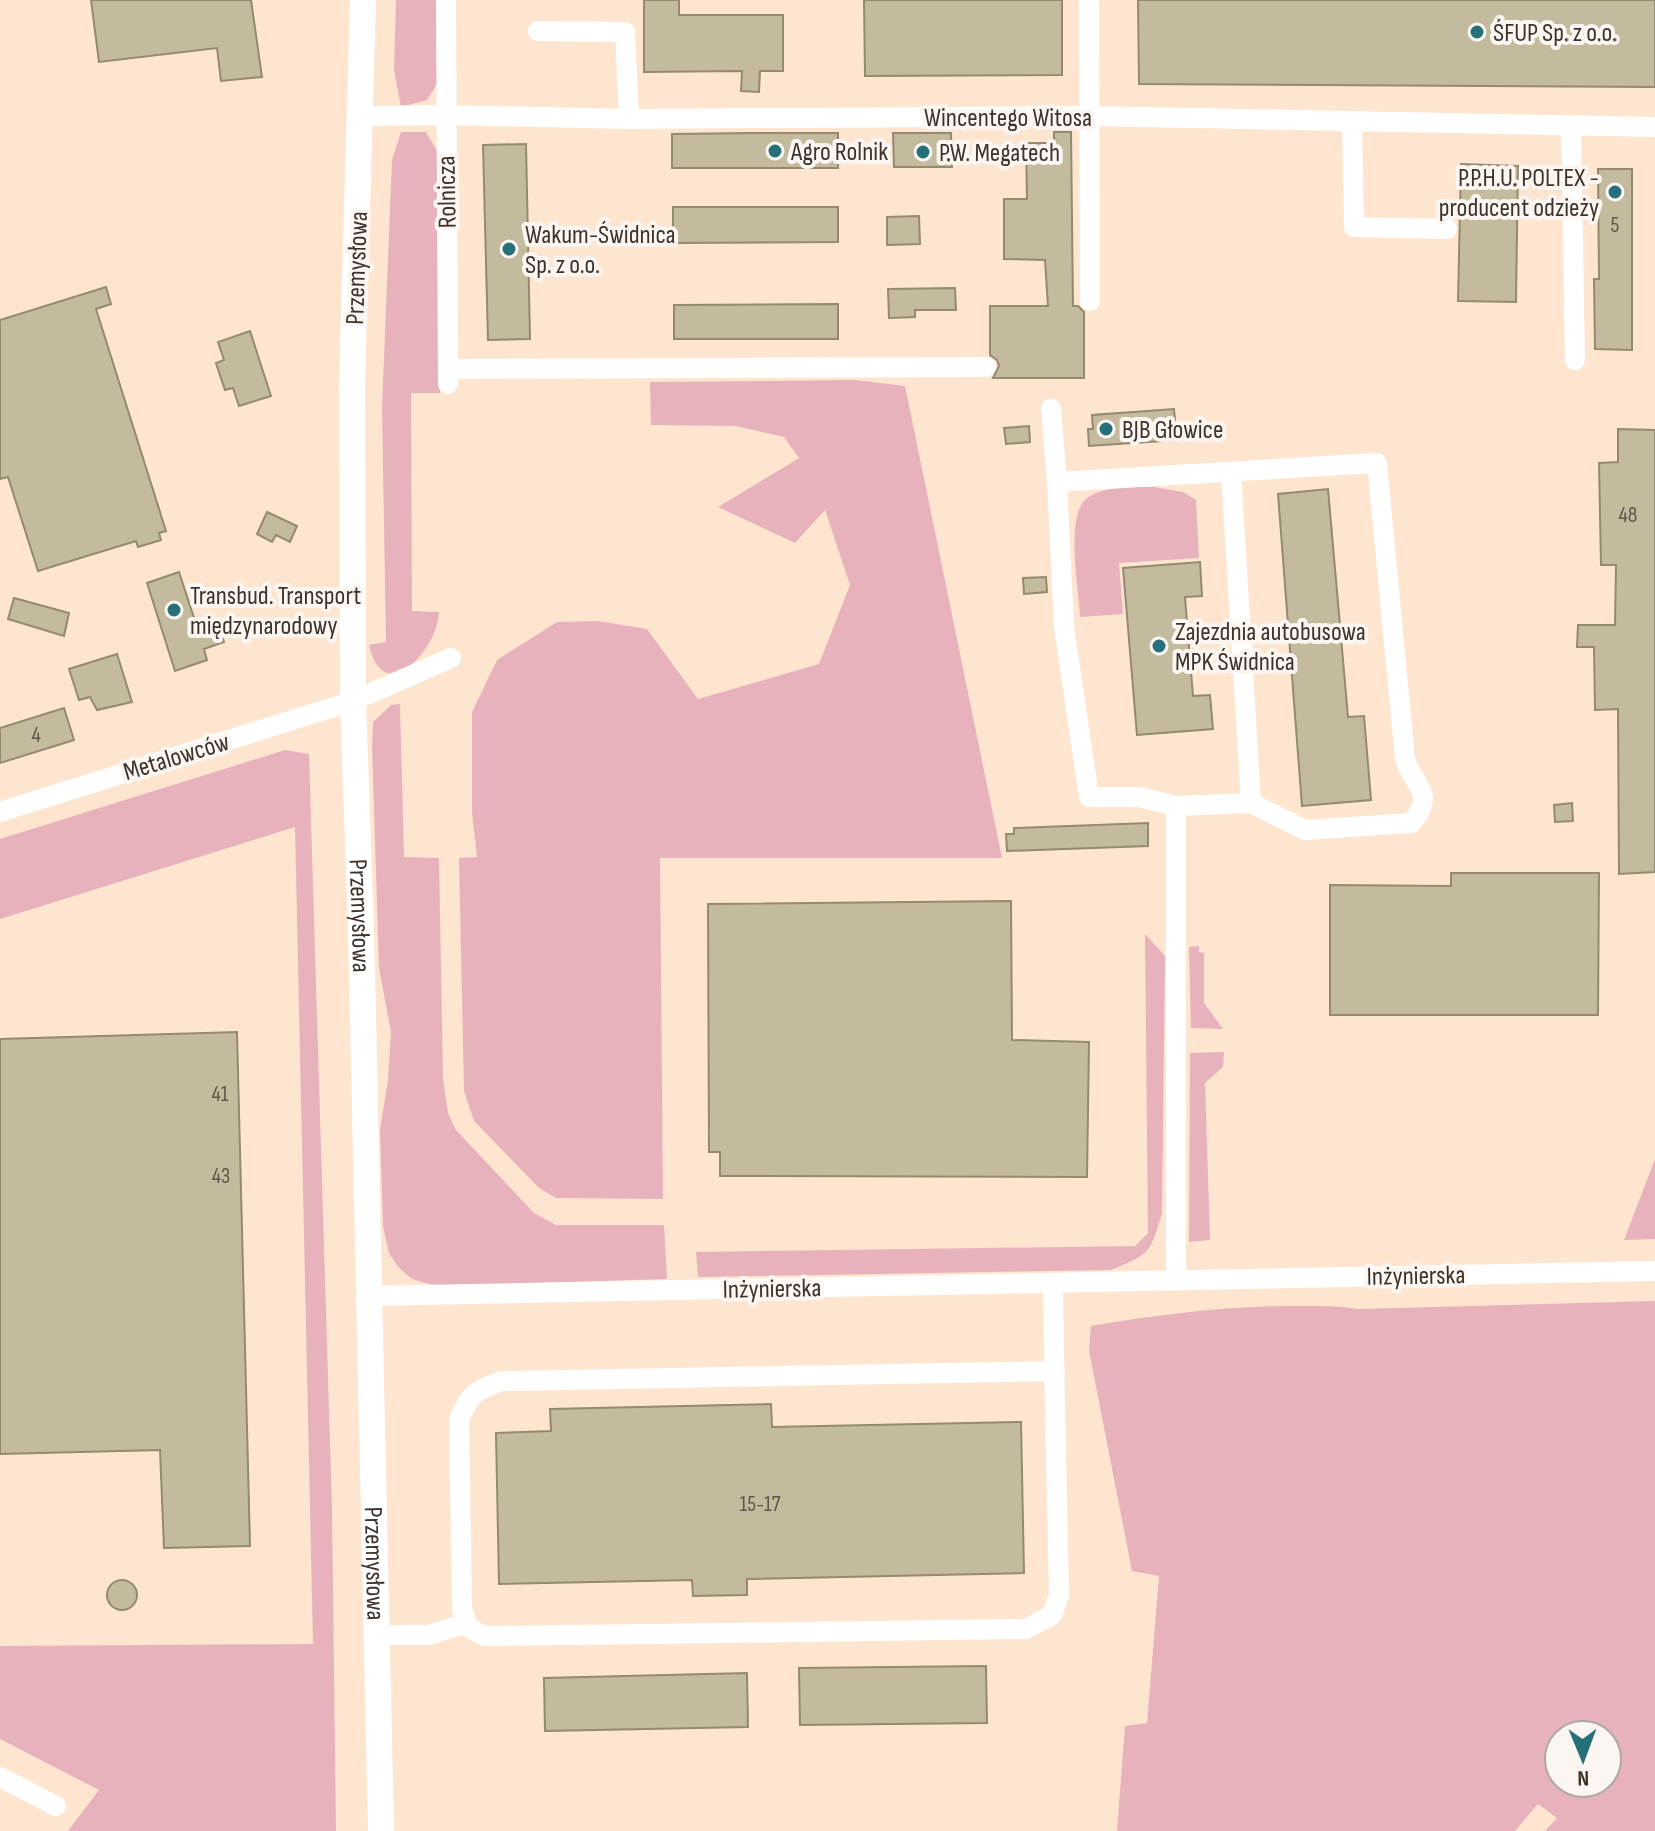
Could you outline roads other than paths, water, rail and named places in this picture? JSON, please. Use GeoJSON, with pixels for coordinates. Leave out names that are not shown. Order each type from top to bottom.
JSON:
{"type":"FeatureCollection","features":[{"type":"Feature","properties":{"kind":"main road","name":"Przemysłowa"},"geometry":{"type":"LineString","coordinates":[[363,0],[352,383],[353,701],[381,1831]]}},
{"type":"Feature","properties":{"kind":"street","name":"Rolnicza"},"geometry":{"type":"LineString","coordinates":[[446,0],[448,377],[986,367]]}},
{"type":"Feature","properties":{"kind":"street"},"geometry":{"type":"LineString","coordinates":[[1089,0],[1090,301]]}},
{"type":"Feature","properties":{"kind":"street"},"geometry":{"type":"LineString","coordinates":[[538,31],[625,32],[629,119]]}},
{"type":"Feature","properties":{"kind":"street","name":"Wincentego Witosa"},"geometry":{"type":"LineString","coordinates":[[361,116],[629,119],[1088,116],[1655,127]]}},
{"type":"Feature","properties":{"kind":"street"},"geometry":{"type":"LineString","coordinates":[[1352,122],[1354,227],[1447,229]]}},
{"type":"Feature","properties":{"kind":"street"},"geometry":{"type":"LineString","coordinates":[[1571,126],[1575,360]]}},
{"type":"Feature","properties":{"kind":"street"},"geometry":{"type":"LineString","coordinates":[[1051,409],[1064,627],[1089,797],[1139,797],[1176,806],[1251,803],[1305,830],[1411,823],[1422,812],[1425,797],[1405,759],[1377,463],[1057,482]]}},
{"type":"Feature","properties":{"kind":"street"},"geometry":{"type":"LineString","coordinates":[[1231,472],[1251,803]]}},
{"type":"Feature","properties":{"kind":"street","name":"Metalowców"},"geometry":{"type":"LineString","coordinates":[[0,812],[353,701],[451,658]]}},
{"type":"Feature","properties":{"kind":"street"},"geometry":{"type":"LineString","coordinates":[[1176,806],[1176,1280]]}},
{"type":"Feature","properties":{"kind":"street","name":"Inżynierska"},"geometry":{"type":"LineString","coordinates":[[369,1296],[1655,1271]]}},
{"type":"Feature","properties":{"kind":"street"},"geometry":{"type":"LineString","coordinates":[[1053,1284],[1055,1371],[1059,1595],[1052,1615],[1026,1629],[484,1636],[466,1623],[462,1609],[459,1420],[466,1402],[480,1388],[502,1381],[1055,1371]]}},
{"type":"Feature","properties":{"kind":"street"},"geometry":{"type":"LineString","coordinates":[[377,1635],[429,1635],[466,1623]]}},
{"type":"Feature","properties":{"kind":"street"},"geometry":{"type":"LineString","coordinates":[[0,1777],[56,1806]]}},
{"type":"Feature","properties":{"kind":"place","name":"ŚFUP Sp. z o.o."},"geometry":{"type":"Point","coordinates":[1477,32]}},
{"type":"Feature","properties":{"kind":"place","name":"Agro Rolnik"},"geometry":{"type":"Point","coordinates":[775,151]}},
{"type":"Feature","properties":{"kind":"place","name":"P.W. Megatech"},"geometry":{"type":"Point","coordinates":[923,152]}},
{"type":"Feature","properties":{"kind":"place","name":"P.P.H.U. POLTEX - producent odzieży"},"geometry":{"type":"Point","coordinates":[1615,192]}},
{"type":"Feature","properties":{"kind":"place","name":"Wakum-Świdnica Sp. z o.o."},"geometry":{"type":"Point","coordinates":[509,249]}},
{"type":"Feature","properties":{"kind":"place","name":"BJB Głowice"},"geometry":{"type":"Point","coordinates":[1106,429]}},
{"type":"Feature","properties":{"kind":"place","name":"Transbud. Transport międzynarodowy"},"geometry":{"type":"Point","coordinates":[174,610]}},
{"type":"Feature","properties":{"kind":"place","name":"Zajezdnia autobusowa MPK Świdnica"},"geometry":{"type":"Point","coordinates":[1159,646]}}]}
